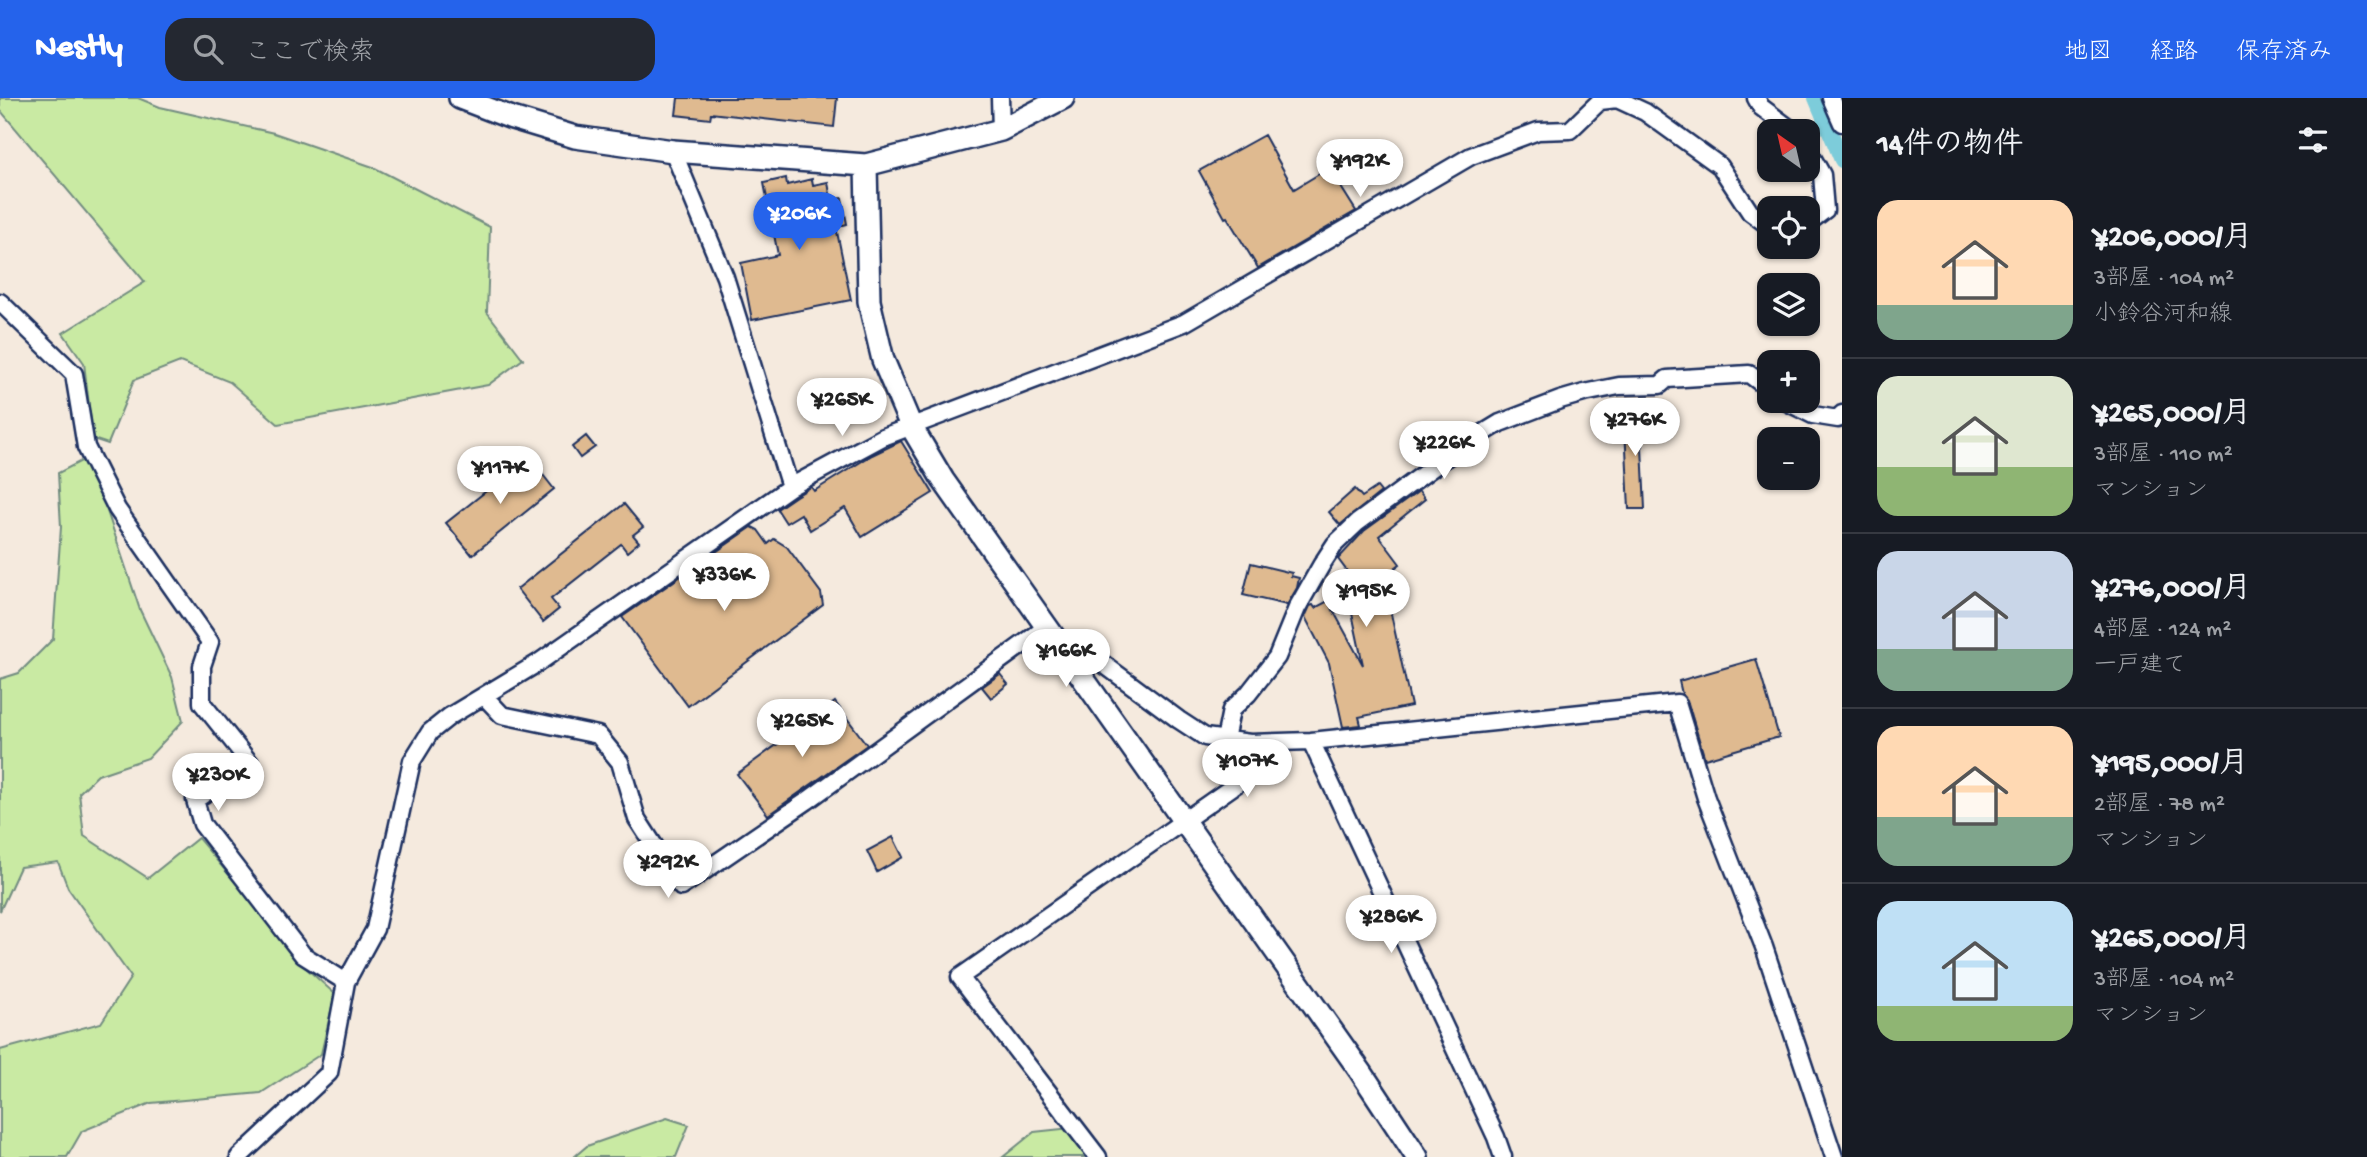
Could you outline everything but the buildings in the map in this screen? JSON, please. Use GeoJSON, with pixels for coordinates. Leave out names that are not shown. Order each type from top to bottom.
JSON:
{"type":"FeatureCollection","features":[{"type":"Feature","properties":{"kind":"street"},"geometry":{"type":"LineString","coordinates":[[460,98],[512,118],[575,137],[673,151],[866,166],[1001,130],[1063,98]]}},
{"type":"Feature","properties":{"kind":"street"},"geometry":{"type":"LineString","coordinates":[[1000,98],[1001,130]]}},
{"type":"Feature","properties":{"kind":"street"},"geometry":{"type":"LineString","coordinates":[[1755,98],[1761,107],[1777,119]]}},
{"type":"Feature","properties":{"kind":"street"},"geometry":{"type":"LineString","coordinates":[[1831,98],[1842,123]]}},
{"type":"Feature","properties":{"kind":"street"},"geometry":{"type":"LineString","coordinates":[[239,1157],[329,1073],[345,982],[376,929],[412,761],[430,732],[450,716],[538,663],[790,487],[911,426],[1184,323],[1471,156],[1538,131],[1570,130],[1600,101],[1618,99],[1646,113],[1720,166],[1750,212],[1757,217]]}},
{"type":"Feature","properties":{"kind":"street"},"geometry":{"type":"LineString","coordinates":[[673,151],[725,277],[790,487]]}},
{"type":"Feature","properties":{"kind":"street"},"geometry":{"type":"LineString","coordinates":[[866,166],[869,301],[883,360],[911,426],[943,480],[1362,1072],[1417,1157]]}},
{"type":"Feature","properties":{"kind":"street"},"geometry":{"type":"LineString","coordinates":[[1820,171],[1825,210],[1820,214]]}},
{"type":"Feature","properties":{"kind":"street"},"geometry":{"type":"LineString","coordinates":[[0,302],[74,374],[86,447],[111,497],[210,642],[202,666],[202,703],[250,763],[195,800],[202,824],[303,955],[345,982]]}},
{"type":"Feature","properties":{"kind":"street"},"geometry":{"type":"LineString","coordinates":[[1225,740],[1231,710],[1248,694],[1277,657],[1297,608],[1335,544],[1357,523],[1483,432],[1560,400],[1619,386],[1661,385],[1667,379],[1735,373],[1749,374],[1757,380]]}},
{"type":"Feature","properties":{"kind":"street"},"geometry":{"type":"LineString","coordinates":[[1809,413],[1841,420]]}},
{"type":"Feature","properties":{"kind":"street"},"geometry":{"type":"LineString","coordinates":[[485,697],[502,715],[598,735],[620,762],[637,819],[681,887],[807,801],[1048,626]]}},
{"type":"Feature","properties":{"kind":"street"},"geometry":{"type":"LineString","coordinates":[[1075,664],[1090,654],[1205,737],[1250,743],[1311,741],[1677,703],[1706,798],[1764,947],[1834,1157]]}},
{"type":"Feature","properties":{"kind":"street"},"geometry":{"type":"LineString","coordinates":[[1311,741],[1503,1157]]}},
{"type":"Feature","properties":{"kind":"street"},"geometry":{"type":"LineString","coordinates":[[1098,1157],[960,977],[1248,776],[1250,743]]}},
{"type":"Feature","properties":{"kind":"green space"},"geometry":{"type":"Polygon","coordinates":[[[0,98],[138,98],[160,107],[274,133],[373,167],[490,227],[487,312],[523,359],[488,385],[278,424],[230,382],[180,362],[134,380],[108,444],[93,439],[84,363],[63,333],[145,282],[0,110],[0,98]]]}},
{"type":"Feature","properties":{"kind":"green space"},"geometry":{"type":"Polygon","coordinates":[[[89,457],[140,610],[172,677],[183,721],[148,758],[98,775],[79,793],[84,836],[148,878],[198,838],[296,959],[335,994],[321,1054],[261,1093],[151,1103],[82,1131],[67,1157],[0,1157],[0,1050],[101,1023],[131,977],[68,888],[58,862],[20,867],[0,911],[0,679],[19,673],[53,639],[61,527],[58,473],[89,457]]]}},
{"type":"Feature","properties":{"kind":"green space"},"geometry":{"type":"Polygon","coordinates":[[[667,1118],[689,1125],[676,1157],[574,1157],[587,1146],[667,1118]]]}},
{"type":"Feature","properties":{"kind":"green space"},"geometry":{"type":"Polygon","coordinates":[[[1071,1128],[1092,1157],[1003,1157],[1034,1132],[1071,1128]]]}},
{"type":"Feature","properties":{"kind":"waterway"},"geometry":{"type":"LineString","coordinates":[[1816,98],[1842,160]]}}]}
